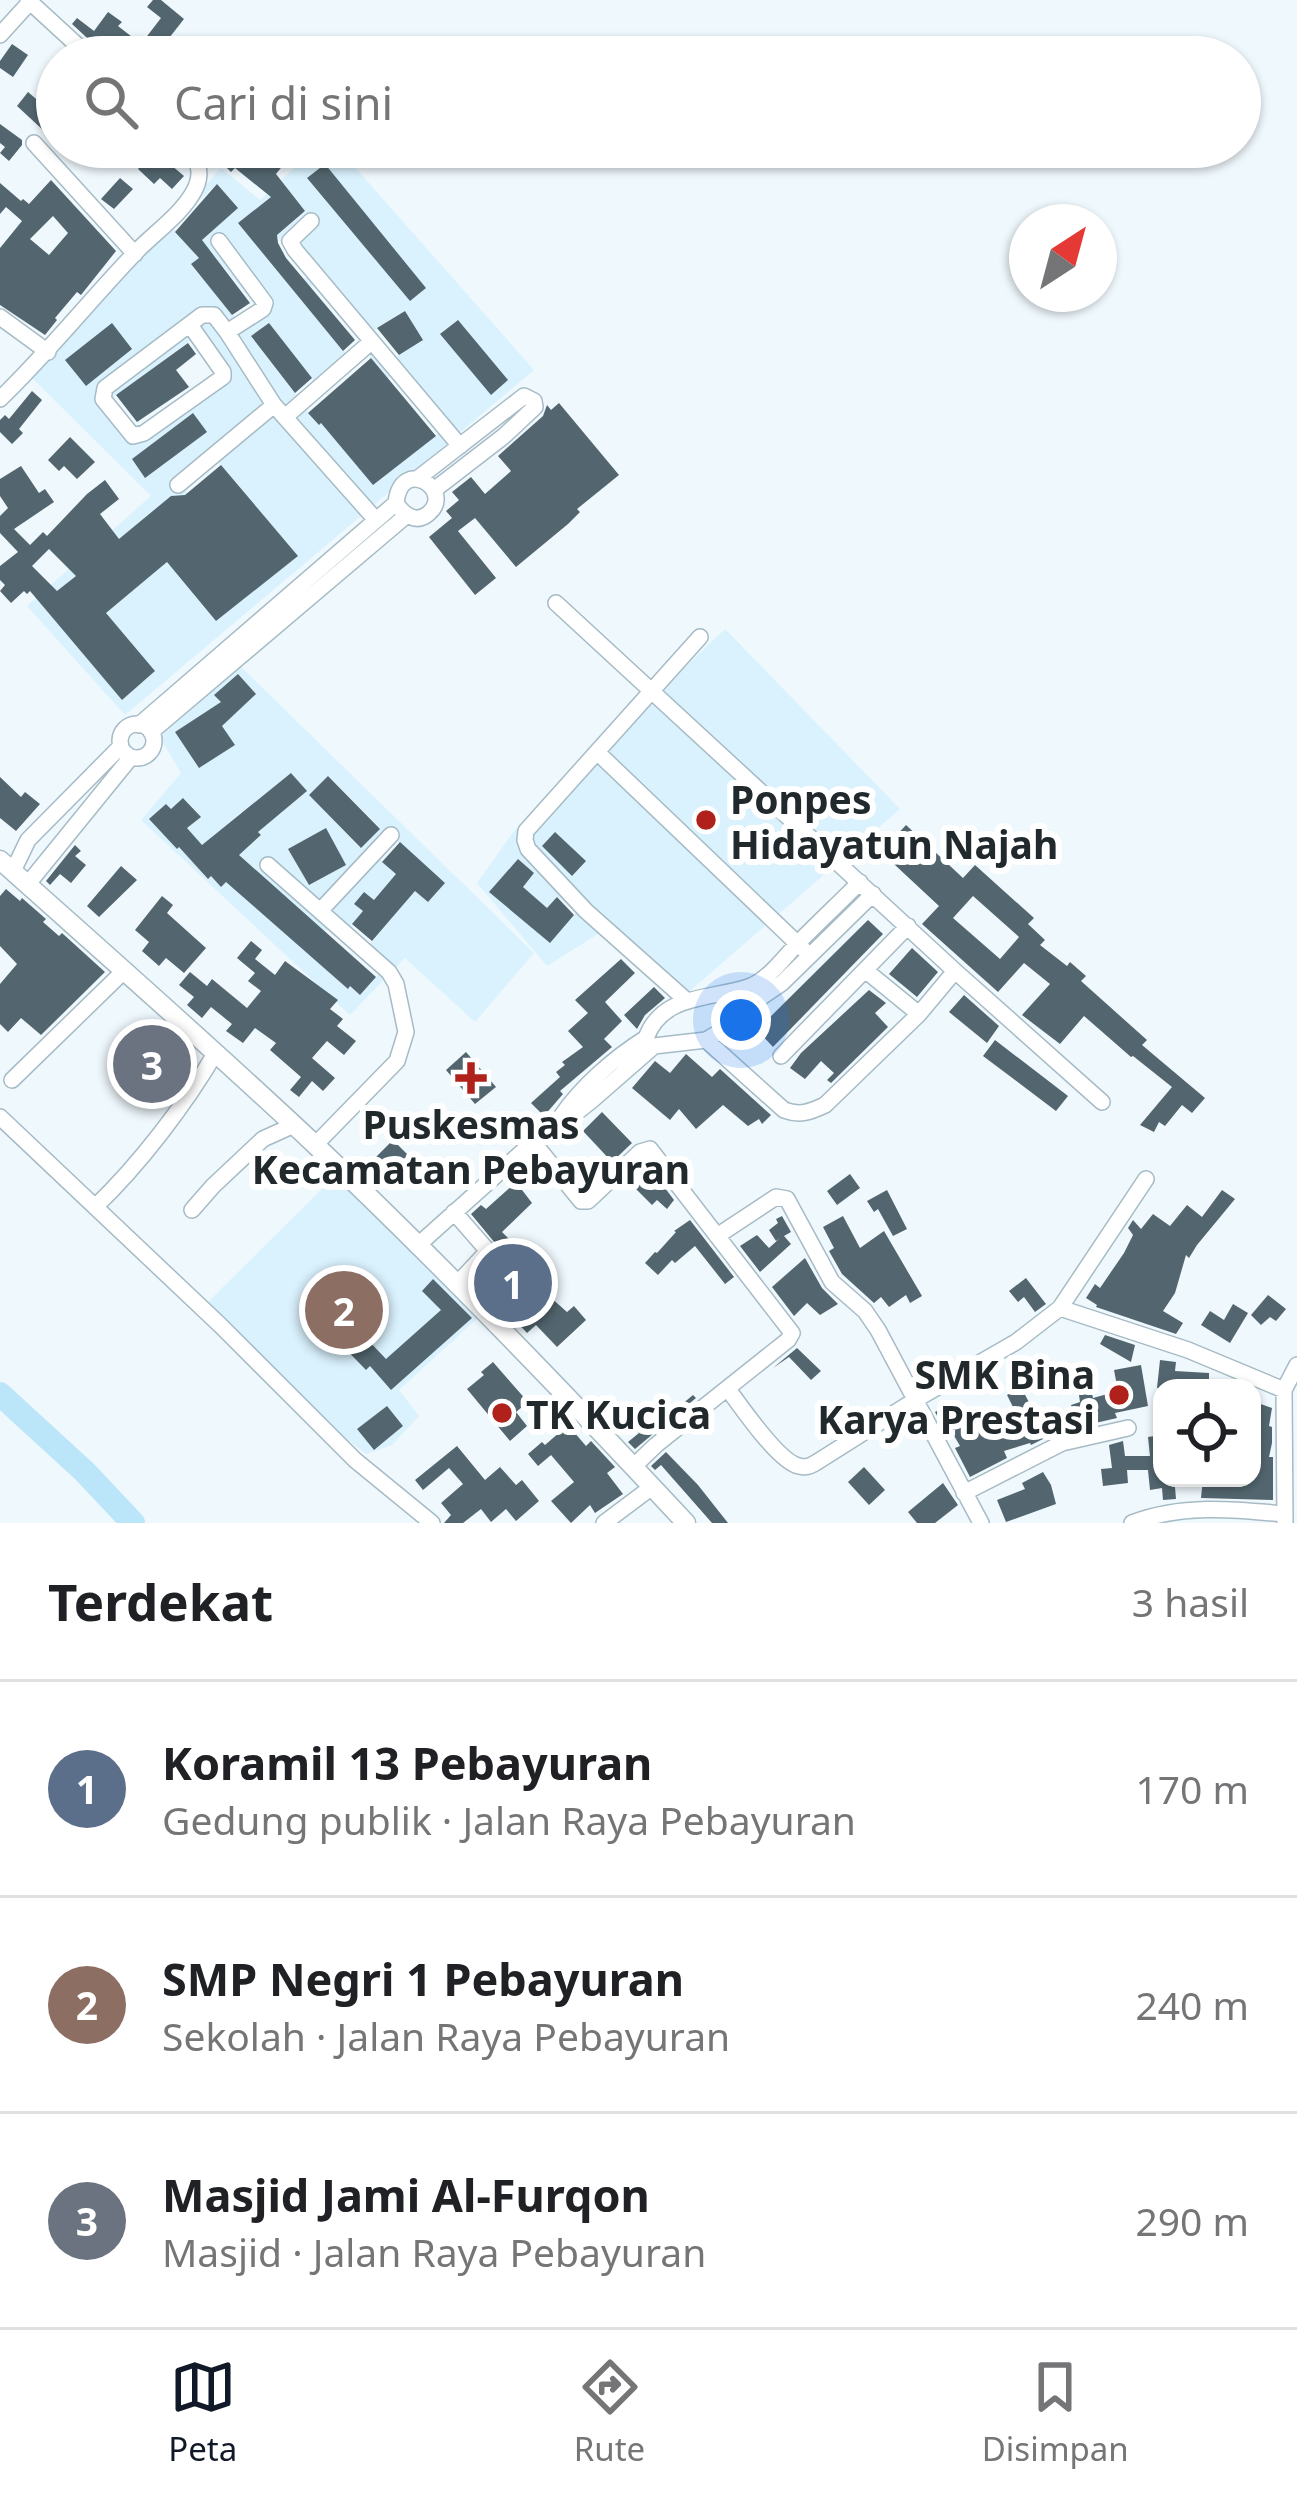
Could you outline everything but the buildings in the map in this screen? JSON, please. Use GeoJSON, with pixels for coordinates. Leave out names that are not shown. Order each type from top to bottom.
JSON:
{"type":"FeatureCollection","features":[{"type":"Feature","properties":{"kind":"main road"},"geometry":{"type":"LineString","coordinates":[[13,872],[315,1144],[556,1385],[686,1523]]}},
{"type":"Feature","properties":{"kind":"street"},"geometry":{"type":"LineString","coordinates":[[0,35],[29,1],[67,36]]}},
{"type":"Feature","properties":{"kind":"street"},"geometry":{"type":"LineString","coordinates":[[57,168],[135,254]]}},
{"type":"Feature","properties":{"kind":"street"},"geometry":{"type":"LineString","coordinates":[[0,399],[178,211],[196,189],[199,168]]}},
{"type":"Feature","properties":{"kind":"street"},"geometry":{"type":"LineString","coordinates":[[311,221],[290,242],[460,446]]}},
{"type":"Feature","properties":{"kind":"street"},"geometry":{"type":"LineString","coordinates":[[219,241],[265,303],[227,332]]}},
{"type":"Feature","properties":{"kind":"street"},"geometry":{"type":"LineString","coordinates":[[190,325],[223,377],[133,436],[103,399],[103,391],[202,315],[210,314],[217,317],[279,411],[376,520]]}},
{"type":"Feature","properties":{"kind":"street"},"geometry":{"type":"LineString","coordinates":[[0,317],[48,352]]}},
{"type":"Feature","properties":{"kind":"street"},"geometry":{"type":"LineString","coordinates":[[178,484],[371,342]]}},
{"type":"Feature","properties":{"kind":"street"},"geometry":{"type":"LineString","coordinates":[[417,479],[434,490],[435,503],[428,515],[414,518],[402,509],[398,490],[403,484],[417,479],[524,396],[534,401],[535,407],[504,436],[434,490]]}},
{"type":"Feature","properties":{"kind":"street"},"geometry":{"type":"LineString","coordinates":[[145,728],[376,520],[402,509]]}},
{"type":"Feature","properties":{"kind":"street"},"geometry":{"type":"LineString","coordinates":[[145,728],[402,509]]}},
{"type":"Feature","properties":{"kind":"street"},"geometry":{"type":"LineString","coordinates":[[556,603],[1102,1102]]}},
{"type":"Feature","properties":{"kind":"street"},"geometry":{"type":"LineString","coordinates":[[686,1000],[586,911],[525,840],[526,831],[700,637]]}},
{"type":"Feature","properties":{"kind":"street"},"geometry":{"type":"LineString","coordinates":[[13,872],[126,751],[124,730],[134,724],[145,728],[154,744],[150,752],[143,757],[126,751]]}},
{"type":"Feature","properties":{"kind":"street"},"geometry":{"type":"LineString","coordinates":[[13,872],[28,840],[126,751]]}},
{"type":"Feature","properties":{"kind":"street"},"geometry":{"type":"LineString","coordinates":[[597,752],[804,949]]}},
{"type":"Feature","properties":{"kind":"street"},"geometry":{"type":"LineString","coordinates":[[320,910],[391,835]]}},
{"type":"Feature","properties":{"kind":"street"},"geometry":{"type":"LineString","coordinates":[[268,865],[393,977],[406,1032],[397,1061],[315,1144]]}},
{"type":"Feature","properties":{"kind":"street"},"geometry":{"type":"LineString","coordinates":[[418,1246],[560,1118],[591,1101],[650,1042],[706,1040],[742,1018],[770,973],[804,949],[867,888]]}},
{"type":"Feature","properties":{"kind":"street"},"geometry":{"type":"LineString","coordinates":[[781,1056],[908,926]]}},
{"type":"Feature","properties":{"kind":"street"},"geometry":{"type":"LineString","coordinates":[[12,1080],[125,970]]}},
{"type":"Feature","properties":{"kind":"street"},"geometry":{"type":"LineString","coordinates":[[865,970],[919,1014]]}},
{"type":"Feature","properties":{"kind":"street"},"geometry":{"type":"LineString","coordinates":[[706,1040],[784,1110],[796,1114],[825,1105],[919,1014],[956,971]]}},
{"type":"Feature","properties":{"kind":"street"},"geometry":{"type":"LineString","coordinates":[[650,1042],[648,1030],[686,1000],[754,993]]}},
{"type":"Feature","properties":{"kind":"street"},"geometry":{"type":"LineString","coordinates":[[95,1207],[142,1157],[216,1052]]}},
{"type":"Feature","properties":{"kind":"street"},"geometry":{"type":"LineString","coordinates":[[0,1117],[355,1460],[432,1523]]}},
{"type":"Feature","properties":{"kind":"street"},"geometry":{"type":"LineString","coordinates":[[192,1210],[263,1138],[294,1124]]}},
{"type":"Feature","properties":{"kind":"street"},"geometry":{"type":"LineString","coordinates":[[532,1142],[581,1201],[588,1201],[640,1152],[650,1149],[792,1333],[634,1467]]}},
{"type":"Feature","properties":{"kind":"street"},"geometry":{"type":"LineString","coordinates":[[728,1389],[787,1460],[806,1467],[1016,1342],[1060,1308],[1146,1179]]}},
{"type":"Feature","properties":{"kind":"street"},"geometry":{"type":"LineString","coordinates":[[718,1236],[784,1196],[832,1282],[865,1311],[878,1330],[981,1523]]}},
{"type":"Feature","properties":{"kind":"street"},"geometry":{"type":"LineString","coordinates":[[454,1212],[488,1251],[456,1285]]}},
{"type":"Feature","properties":{"kind":"street"},"geometry":{"type":"LineString","coordinates":[[1060,1308],[1188,1350],[1284,1390]]}},
{"type":"Feature","properties":{"kind":"street"},"geometry":{"type":"LineString","coordinates":[[1132,1523],[1211,1508],[1284,1518],[1292,1435],[1284,1390],[1297,1365]]}},
{"type":"Feature","properties":{"kind":"street"},"geometry":{"type":"LineString","coordinates":[[964,1493],[1062,1443],[1128,1428]]}},
{"type":"Feature","properties":{"kind":"street"},"geometry":{"type":"LineString","coordinates":[[604,1523],[652,1487]]}},
{"type":"Feature","properties":{"kind":"shaded area"},"geometry":{"type":"Polygon","coordinates":[[[221,168],[260,200],[294,168],[356,168],[534,370],[125,715],[27,606],[151,496],[31,377],[221,168]],[[217,185],[171,226],[191,249],[217,185]],[[285,186],[260,206],[281,232],[306,212],[285,186]],[[260,215],[243,229],[293,289],[309,275],[260,215]],[[210,250],[191,265],[237,320],[255,305],[210,250]],[[315,283],[299,298],[345,353],[362,340],[315,283]],[[405,311],[375,330],[393,359],[423,340],[405,311]],[[457,320],[441,334],[491,394],[507,380],[457,320]],[[269,323],[251,337],[299,398],[317,385],[269,323]],[[190,341],[112,398],[135,430],[213,373],[190,341]],[[366,352],[303,406],[318,424],[381,370],[366,352]],[[391,376],[375,389],[424,446],[440,432],[391,376]],[[193,414],[132,459],[145,477],[206,432],[193,414]],[[217,460],[183,488],[264,583],[297,555],[217,460]],[[170,497],[42,604],[122,699],[155,671],[106,613],[167,562],[216,620],[170,497]]]}},
{"type":"Feature","properties":{"kind":"shaded area","name":"Ponpes Hidayatun Najah"},"geometry":{"type":"Polygon","coordinates":[[[725,629],[900,809],[684,996],[606,929],[547,966],[477,883],[514,831],[725,629]],[[518,859],[490,892],[550,943],[576,912],[558,897],[547,908],[523,887],[534,873],[518,859]]]}},
{"type":"Feature","properties":{"kind":"shaded area"},"geometry":{"type":"Polygon","coordinates":[[[238,664],[534,953],[475,1022],[405,958],[350,1015],[141,820],[181,773],[158,734],[238,664]],[[292,773],[244,812],[259,831],[306,792],[292,773]],[[329,776],[309,795],[360,848],[380,828],[329,776]],[[184,798],[171,809],[166,804],[150,819],[177,849],[192,835],[187,828],[200,816],[184,798]],[[241,812],[189,857],[207,879],[211,876],[220,886],[240,870],[232,860],[261,836],[241,812]],[[396,840],[380,859],[428,902],[445,883],[396,840]],[[363,893],[354,904],[363,911],[348,929],[368,946],[405,903],[374,900],[363,893]],[[328,929],[310,949],[360,995],[379,974],[328,929]]]}},
{"type":"Feature","properties":{"kind":"shaded area"},"geometry":{"type":"Polygon","coordinates":[[[334,1177],[409,1244],[479,1317],[399,1390],[419,1416],[392,1445],[366,1454],[335,1430],[207,1303],[334,1177]]]}},
{"type":"Feature","properties":{"kind":"waterway"},"geometry":{"type":"LineString","coordinates":[[0,1394],[133,1523]]}},
{"type":"Feature","properties":{"kind":"place","name":"Ponpes Hidayatun Najah"},"geometry":{"type":"Point","coordinates":[706,820]}},
{"type":"Feature","properties":{"kind":"place","name":"Masjid Jami Al-Furqon"},"geometry":{"type":"Point","coordinates":[152,1064]}},
{"type":"Feature","properties":{"kind":"place","name":"Puskesmas Kecamatan Pebayuran"},"geometry":{"type":"Point","coordinates":[471,1078]}},
{"type":"Feature","properties":{"kind":"place","name":"Koramil 13 Pebayuran"},"geometry":{"type":"Point","coordinates":[513,1283]}},
{"type":"Feature","properties":{"kind":"place","name":"SMP Negri 1 Pebayuran"},"geometry":{"type":"Point","coordinates":[344,1310]}},
{"type":"Feature","properties":{"kind":"place","name":"SMK Bina Karya Prestasi"},"geometry":{"type":"Point","coordinates":[1119,1395]}},
{"type":"Feature","properties":{"kind":"place","name":"TK Kucica"},"geometry":{"type":"Point","coordinates":[502,1413]}}]}
